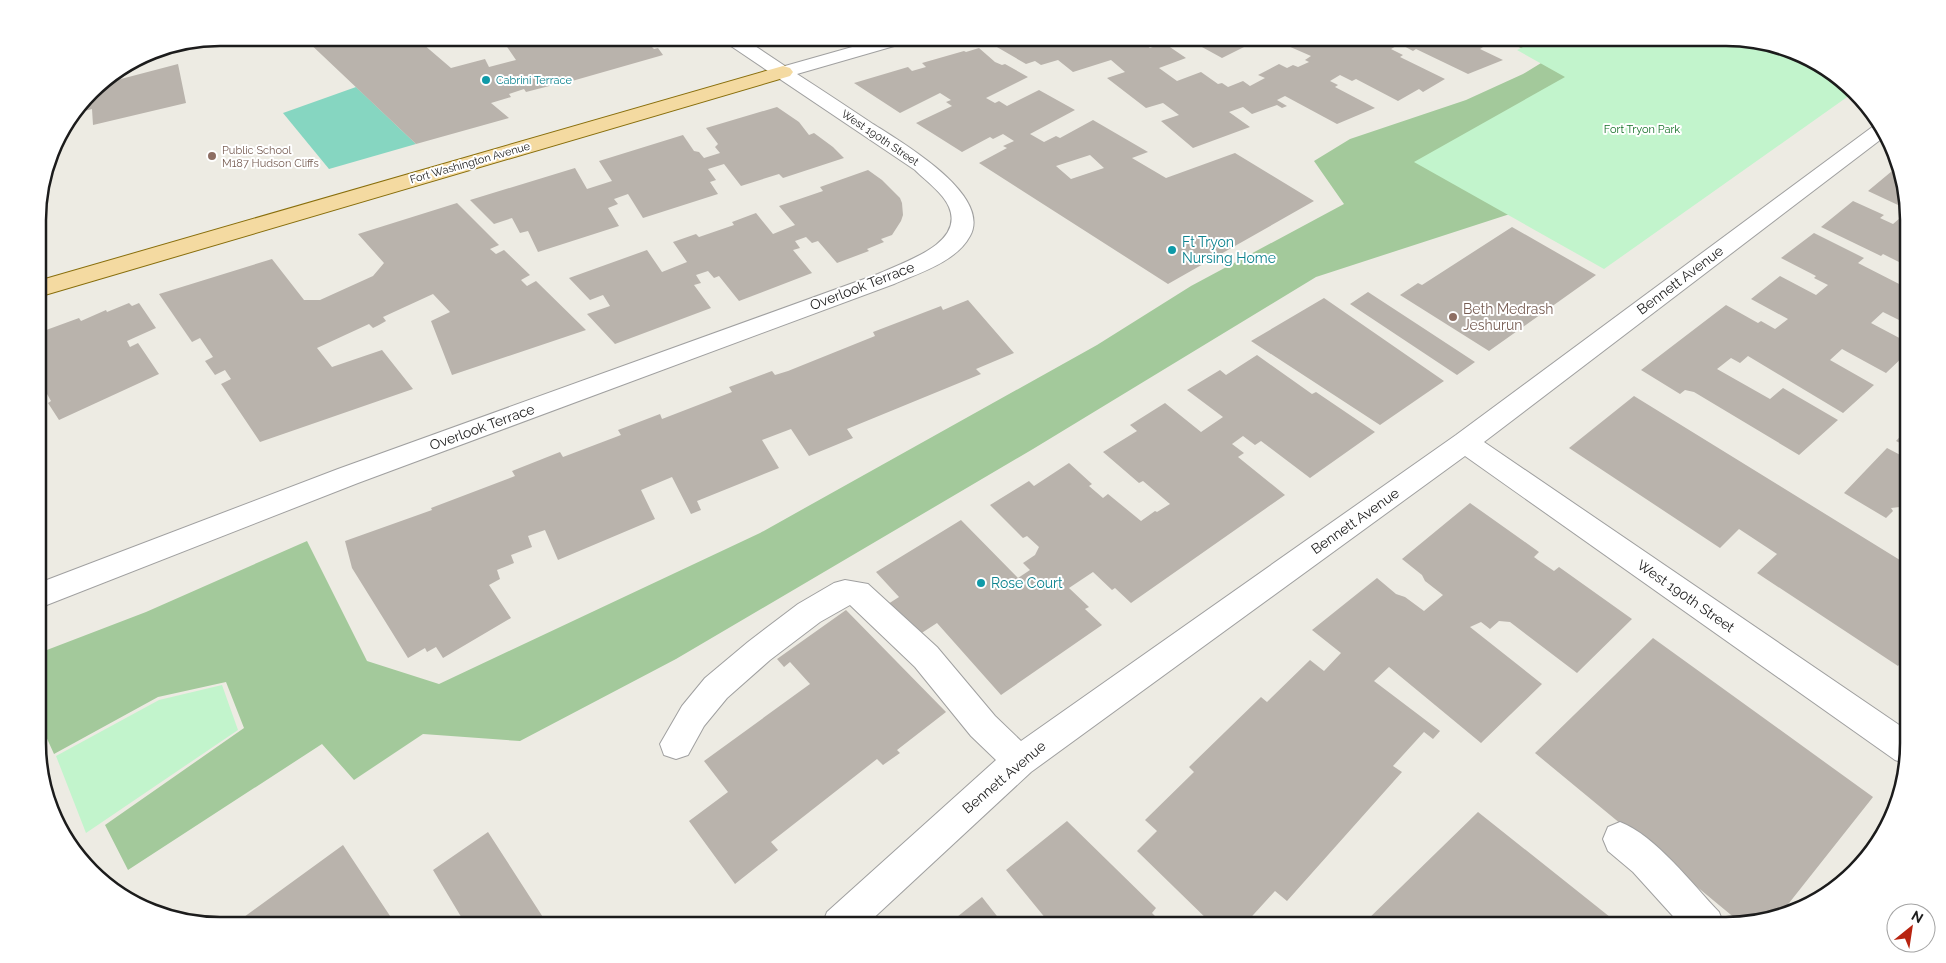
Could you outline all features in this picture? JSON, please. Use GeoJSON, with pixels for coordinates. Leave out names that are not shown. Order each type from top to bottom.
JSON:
{"type":"FeatureCollection","features":[{"type":"Feature","properties":{"kind":"main road","name":"Fort Washington Avenue"},"geometry":{"type":"LineString","coordinates":[[47,286],[783,72]]}},
{"type":"Feature","properties":{"kind":"street","name":"West 190th Street"},"geometry":{"type":"LineString","coordinates":[[744,47],[922,166],[954,195],[963,214],[965,223],[963,231],[953,243],[927,260]]}},
{"type":"Feature","properties":{"kind":"street","name":"Fort Washington Avenue"},"geometry":{"type":"LineString","coordinates":[[783,72],[872,47]]}},
{"type":"Feature","properties":{"kind":"street","name":"Bennett Avenue"},"geometry":{"type":"LineString","coordinates":[[849,917],[1019,761],[1465,442],[1876,134]]}},
{"type":"Feature","properties":{"kind":"street","name":"Overlook Terrace"},"geometry":{"type":"LineString","coordinates":[[46,593],[348,476],[886,279],[927,260]]}},
{"type":"Feature","properties":{"kind":"street","name":"West 190th Street"},"geometry":{"type":"LineString","coordinates":[[1465,442],[1900,744]]}},
{"type":"Feature","properties":{"kind":"street"},"geometry":{"type":"LineString","coordinates":[[676,744],[693,716],[716,688],[759,651],[809,613],[846,592],[857,593],[926,657],[983,726],[1019,761]]}},
{"type":"Feature","properties":{"kind":"street"},"geometry":{"type":"LineString","coordinates":[[1620,839],[1645,860],[1698,916]]}},
{"type":"Feature","properties":{"kind":"green space"},"geometry":{"type":"Polygon","coordinates":[[[1517,46],[1726,46],[1771,52],[1797,61],[1571,194],[1316,277],[1033,449],[676,659],[520,741],[423,734],[354,780],[322,744],[128,870],[105,825],[244,728],[226,682],[158,697],[54,754],[46,736],[46,650],[146,612],[307,541],[367,661],[439,684],[760,533],[1097,345],[1191,286],[1344,204],[1314,161],[1350,139],[1466,100],[1523,74],[1546,60],[1517,46]]]}},
{"type":"Feature","properties":{"kind":"green space","name":"Fort Tryon Park"},"geometry":{"type":"Polygon","coordinates":[[[1525,46],[1726,46],[1748,48],[1782,55],[1803,64],[1840,89],[1848,97],[1604,269],[1414,162],[1565,77],[1517,50],[1525,46]]]}},
{"type":"Feature","properties":{"kind":"green space"},"geometry":{"type":"Polygon","coordinates":[[[356,87],[416,144],[329,169],[283,113],[356,87]]]}},
{"type":"Feature","properties":{"kind":"green space"},"geometry":{"type":"Polygon","coordinates":[[[222,685],[238,730],[86,833],[56,756],[159,700],[222,685]]]}},
{"type":"Feature","properties":{"kind":"building"},"geometry":{"type":"Polygon","coordinates":[[[996,46],[1148,46],[1150,48],[1169,46],[1186,58],[1159,68],[1177,81],[1201,72],[1218,84],[1222,83],[1228,87],[1243,81],[1250,86],[1265,78],[1258,75],[1279,64],[1287,68],[1293,65],[1298,67],[1309,62],[1305,60],[1311,56],[1289,46],[1396,46],[1391,49],[1403,55],[1400,57],[1445,79],[1423,92],[1419,89],[1398,101],[1356,79],[1352,81],[1340,75],[1330,81],[1338,85],[1335,87],[1375,108],[1337,124],[1285,96],[1277,100],[1287,106],[1282,108],[1277,105],[1252,114],[1243,107],[1229,112],[1250,127],[1193,148],[1161,121],[1179,115],[1163,103],[1146,108],[1107,78],[1125,72],[1111,60],[1073,72],[1058,60],[1041,65],[1035,61],[1026,64],[996,46]]]}},
{"type":"Feature","properties":{"kind":"building"},"geometry":{"type":"Polygon","coordinates":[[[1201,46],[1245,46],[1222,58],[1201,46]]]}},
{"type":"Feature","properties":{"kind":"building"},"geometry":{"type":"Polygon","coordinates":[[[1404,46],[1481,46],[1483,47],[1480,49],[1503,60],[1468,74],[1416,49],[1413,51],[1404,46]]]}},
{"type":"Feature","properties":{"kind":"building"},"geometry":{"type":"Polygon","coordinates":[[[313,47],[426,47],[451,68],[485,59],[489,67],[516,60],[507,47],[652,47],[654,49],[658,48],[663,55],[572,81],[569,77],[555,81],[557,84],[526,92],[524,89],[509,94],[511,97],[491,103],[509,118],[416,144],[313,47]]]}},
{"type":"Feature","properties":{"kind":"building"},"geometry":{"type":"Polygon","coordinates":[[[979,48],[995,62],[1002,65],[1005,64],[1028,77],[986,98],[995,103],[999,101],[1007,106],[1039,90],[1075,110],[1030,134],[1044,142],[1056,136],[1060,138],[1093,120],[1148,152],[1132,158],[1166,178],[1235,153],[1314,201],[1168,284],[979,163],[1007,148],[1003,146],[1014,141],[1003,134],[993,139],[990,137],[962,152],[916,123],[952,106],[946,102],[951,100],[940,93],[900,113],[854,83],[908,67],[912,71],[926,67],[922,63],[979,48]],[[1090,155],[1056,166],[1071,179],[1104,168],[1090,155]]]}},
{"type":"Feature","properties":{"kind":"building"},"geometry":{"type":"Polygon","coordinates":[[[178,64],[186,103],[93,125],[92,109],[85,111],[97,97],[117,80],[178,64]]]}},
{"type":"Feature","properties":{"kind":"building"},"geometry":{"type":"Polygon","coordinates":[[[777,107],[799,122],[809,135],[814,133],[844,158],[783,178],[779,174],[741,186],[724,164],[708,169],[716,180],[710,182],[718,194],[643,218],[628,194],[614,199],[618,204],[608,208],[619,226],[538,252],[528,231],[520,233],[512,218],[494,224],[470,200],[575,168],[587,189],[612,181],[599,161],[683,135],[694,151],[699,152],[704,158],[720,153],[715,147],[718,144],[706,128],[777,107]]]}},
{"type":"Feature","properties":{"kind":"building"},"geometry":{"type":"Polygon","coordinates":[[[868,170],[882,180],[900,198],[902,203],[903,215],[892,235],[881,239],[884,242],[867,249],[869,251],[837,263],[818,241],[812,243],[806,237],[795,241],[800,248],[793,250],[812,273],[739,301],[719,276],[714,278],[708,271],[696,275],[701,283],[694,285],[711,308],[615,344],[587,314],[610,306],[603,295],[590,300],[569,278],[647,250],[662,272],[687,262],[673,242],[696,234],[699,237],[734,225],[732,222],[756,213],[773,234],[795,225],[779,206],[823,191],[820,187],[868,170]]]}},
{"type":"Feature","properties":{"kind":"building"},"geometry":{"type":"Polygon","coordinates":[[[1893,171],[1899,204],[1898,205],[1868,191],[1893,171]]]}},
{"type":"Feature","properties":{"kind":"building"},"geometry":{"type":"Polygon","coordinates":[[[1853,201],[1884,215],[1880,218],[1893,224],[1900,218],[1900,262],[1883,254],[1881,256],[1821,227],[1853,201]]]}},
{"type":"Feature","properties":{"kind":"building"},"geometry":{"type":"Polygon","coordinates":[[[457,203],[499,245],[490,249],[496,254],[504,250],[530,275],[521,280],[527,286],[536,281],[586,330],[452,375],[431,321],[450,312],[433,294],[383,317],[386,321],[373,328],[369,324],[317,348],[332,367],[382,350],[413,389],[260,442],[221,384],[231,379],[225,370],[215,375],[205,361],[213,357],[200,338],[192,342],[159,294],[272,259],[304,300],[320,300],[373,276],[384,263],[358,234],[457,203]]]}},
{"type":"Feature","properties":{"kind":"building"},"geometry":{"type":"Polygon","coordinates":[[[1512,227],[1596,275],[1489,351],[1400,295],[1418,283],[1422,285],[1512,227]]]}},
{"type":"Feature","properties":{"kind":"building"},"geometry":{"type":"Polygon","coordinates":[[[1814,233],[1864,258],[1858,263],[1900,284],[1900,320],[1883,312],[1871,323],[1900,338],[1900,360],[1886,373],[1842,349],[1830,360],[1874,385],[1843,413],[1748,356],[1740,363],[1731,358],[1717,369],[1770,399],[1783,388],[1838,420],[1799,455],[1694,392],[1685,390],[1680,394],[1641,370],[1726,305],[1758,323],[1761,321],[1775,329],[1788,319],[1751,299],[1780,276],[1816,295],[1828,285],[1814,278],[1816,276],[1781,258],[1814,233]]]}},
{"type":"Feature","properties":{"kind":"building"},"geometry":{"type":"Polygon","coordinates":[[[1368,292],[1475,362],[1457,375],[1350,304],[1368,292]]]}},
{"type":"Feature","properties":{"kind":"building"},"geometry":{"type":"Polygon","coordinates":[[[1324,298],[1444,381],[1380,425],[1251,341],[1324,298]]]}},
{"type":"Feature","properties":{"kind":"building"},"geometry":{"type":"Polygon","coordinates":[[[968,300],[1014,353],[976,369],[981,374],[847,429],[853,438],[809,456],[791,429],[762,440],[779,468],[697,501],[701,510],[691,514],[672,477],[641,490],[655,519],[558,560],[545,530],[528,536],[532,547],[511,555],[514,563],[497,570],[500,579],[489,585],[511,618],[443,658],[436,647],[427,652],[425,648],[408,658],[352,568],[345,541],[432,510],[431,508],[515,476],[512,471],[560,452],[563,457],[621,435],[618,430],[660,414],[662,419],[732,392],[729,387],[772,371],[775,375],[788,371],[875,336],[873,332],[941,306],[943,310],[968,300]]]}},
{"type":"Feature","properties":{"kind":"building"},"geometry":{"type":"Polygon","coordinates":[[[129,303],[132,306],[139,303],[156,328],[127,341],[130,347],[138,343],[159,374],[59,420],[48,403],[51,401],[47,394],[47,330],[79,318],[81,321],[106,310],[107,312],[129,303]]]}},
{"type":"Feature","properties":{"kind":"building"},"geometry":{"type":"Polygon","coordinates":[[[1257,355],[1312,394],[1316,392],[1375,432],[1310,478],[1261,441],[1255,445],[1243,436],[1232,444],[1244,453],[1238,457],[1285,495],[1131,603],[1115,588],[1112,590],[1093,572],[1069,588],[1089,607],[1085,609],[1102,625],[1001,695],[937,623],[917,636],[888,604],[899,597],[876,572],[961,520],[1018,578],[1030,570],[1023,563],[1035,555],[1039,547],[1027,536],[1023,538],[990,505],[1029,481],[1034,486],[1069,463],[1092,484],[1089,486],[1103,498],[1108,494],[1141,521],[1155,511],[1157,512],[1170,504],[1143,481],[1139,483],[1103,452],[1137,431],[1130,425],[1165,403],[1201,432],[1223,417],[1187,390],[1220,370],[1226,375],[1257,355]]]}},
{"type":"Feature","properties":{"kind":"building"},"geometry":{"type":"Polygon","coordinates":[[[1634,396],[1900,560],[1900,664],[1898,666],[1757,573],[1777,554],[1739,529],[1720,548],[1569,448],[1634,396]]]}},
{"type":"Feature","properties":{"kind":"building"},"geometry":{"type":"Polygon","coordinates":[[[1887,448],[1900,455],[1900,507],[1891,508],[1893,511],[1886,518],[1844,493],[1887,448]]]}},
{"type":"Feature","properties":{"kind":"building"},"geometry":{"type":"Polygon","coordinates":[[[1470,503],[1539,552],[1534,557],[1538,560],[1554,571],[1559,567],[1632,619],[1577,673],[1510,622],[1499,621],[1490,629],[1481,622],[1470,627],[1542,684],[1481,743],[1389,667],[1374,681],[1440,731],[1433,739],[1424,732],[1393,766],[1402,772],[1287,901],[1275,891],[1252,916],[1204,916],[1137,851],[1157,831],[1145,820],[1194,772],[1189,767],[1261,697],[1267,702],[1310,660],[1324,671],[1341,653],[1312,630],[1377,578],[1396,594],[1405,597],[1424,611],[1443,595],[1402,559],[1470,503]]]}},
{"type":"Feature","properties":{"kind":"building"},"geometry":{"type":"Polygon","coordinates":[[[846,610],[946,712],[897,750],[900,753],[883,765],[877,759],[771,842],[778,850],[735,884],[689,821],[728,792],[704,761],[810,684],[790,662],[784,667],[777,659],[846,610]]]}},
{"type":"Feature","properties":{"kind":"building"},"geometry":{"type":"Polygon","coordinates":[[[1653,638],[1873,797],[1787,906],[1760,913],[1732,916],[1535,753],[1653,638]]]}},
{"type":"Feature","properties":{"kind":"building"},"geometry":{"type":"Polygon","coordinates":[[[1478,812],[1609,916],[1371,916],[1478,812]]]}},
{"type":"Feature","properties":{"kind":"building"},"geometry":{"type":"Polygon","coordinates":[[[1067,821],[1156,908],[1152,913],[1155,916],[1044,916],[1006,870],[1067,821]]]}},
{"type":"Feature","properties":{"kind":"building"},"geometry":{"type":"Polygon","coordinates":[[[488,832],[543,917],[461,917],[433,870],[488,832]]]}},
{"type":"Feature","properties":{"kind":"building"},"geometry":{"type":"Polygon","coordinates":[[[343,845],[391,917],[244,917],[343,845]]]}},
{"type":"Feature","properties":{"kind":"building"},"geometry":{"type":"Polygon","coordinates":[[[982,897],[997,916],[958,917],[982,897]]]}},
{"type":"Feature","properties":{"kind":"place","name":"Cabrini Terrace"},"geometry":{"type":"Point","coordinates":[486,80]}},
{"type":"Feature","properties":{"kind":"place","name":"Public School M187 Hudson Cliffs"},"geometry":{"type":"Point","coordinates":[212,156]}},
{"type":"Feature","properties":{"kind":"place","name":"Ft Tryon Nursing Home"},"geometry":{"type":"Point","coordinates":[1172,250]}},
{"type":"Feature","properties":{"kind":"place","name":"Beth Medrash Jeshurun"},"geometry":{"type":"Point","coordinates":[1453,317]}},
{"type":"Feature","properties":{"kind":"place","name":"Rose Court"},"geometry":{"type":"Point","coordinates":[981,583]}}]}
